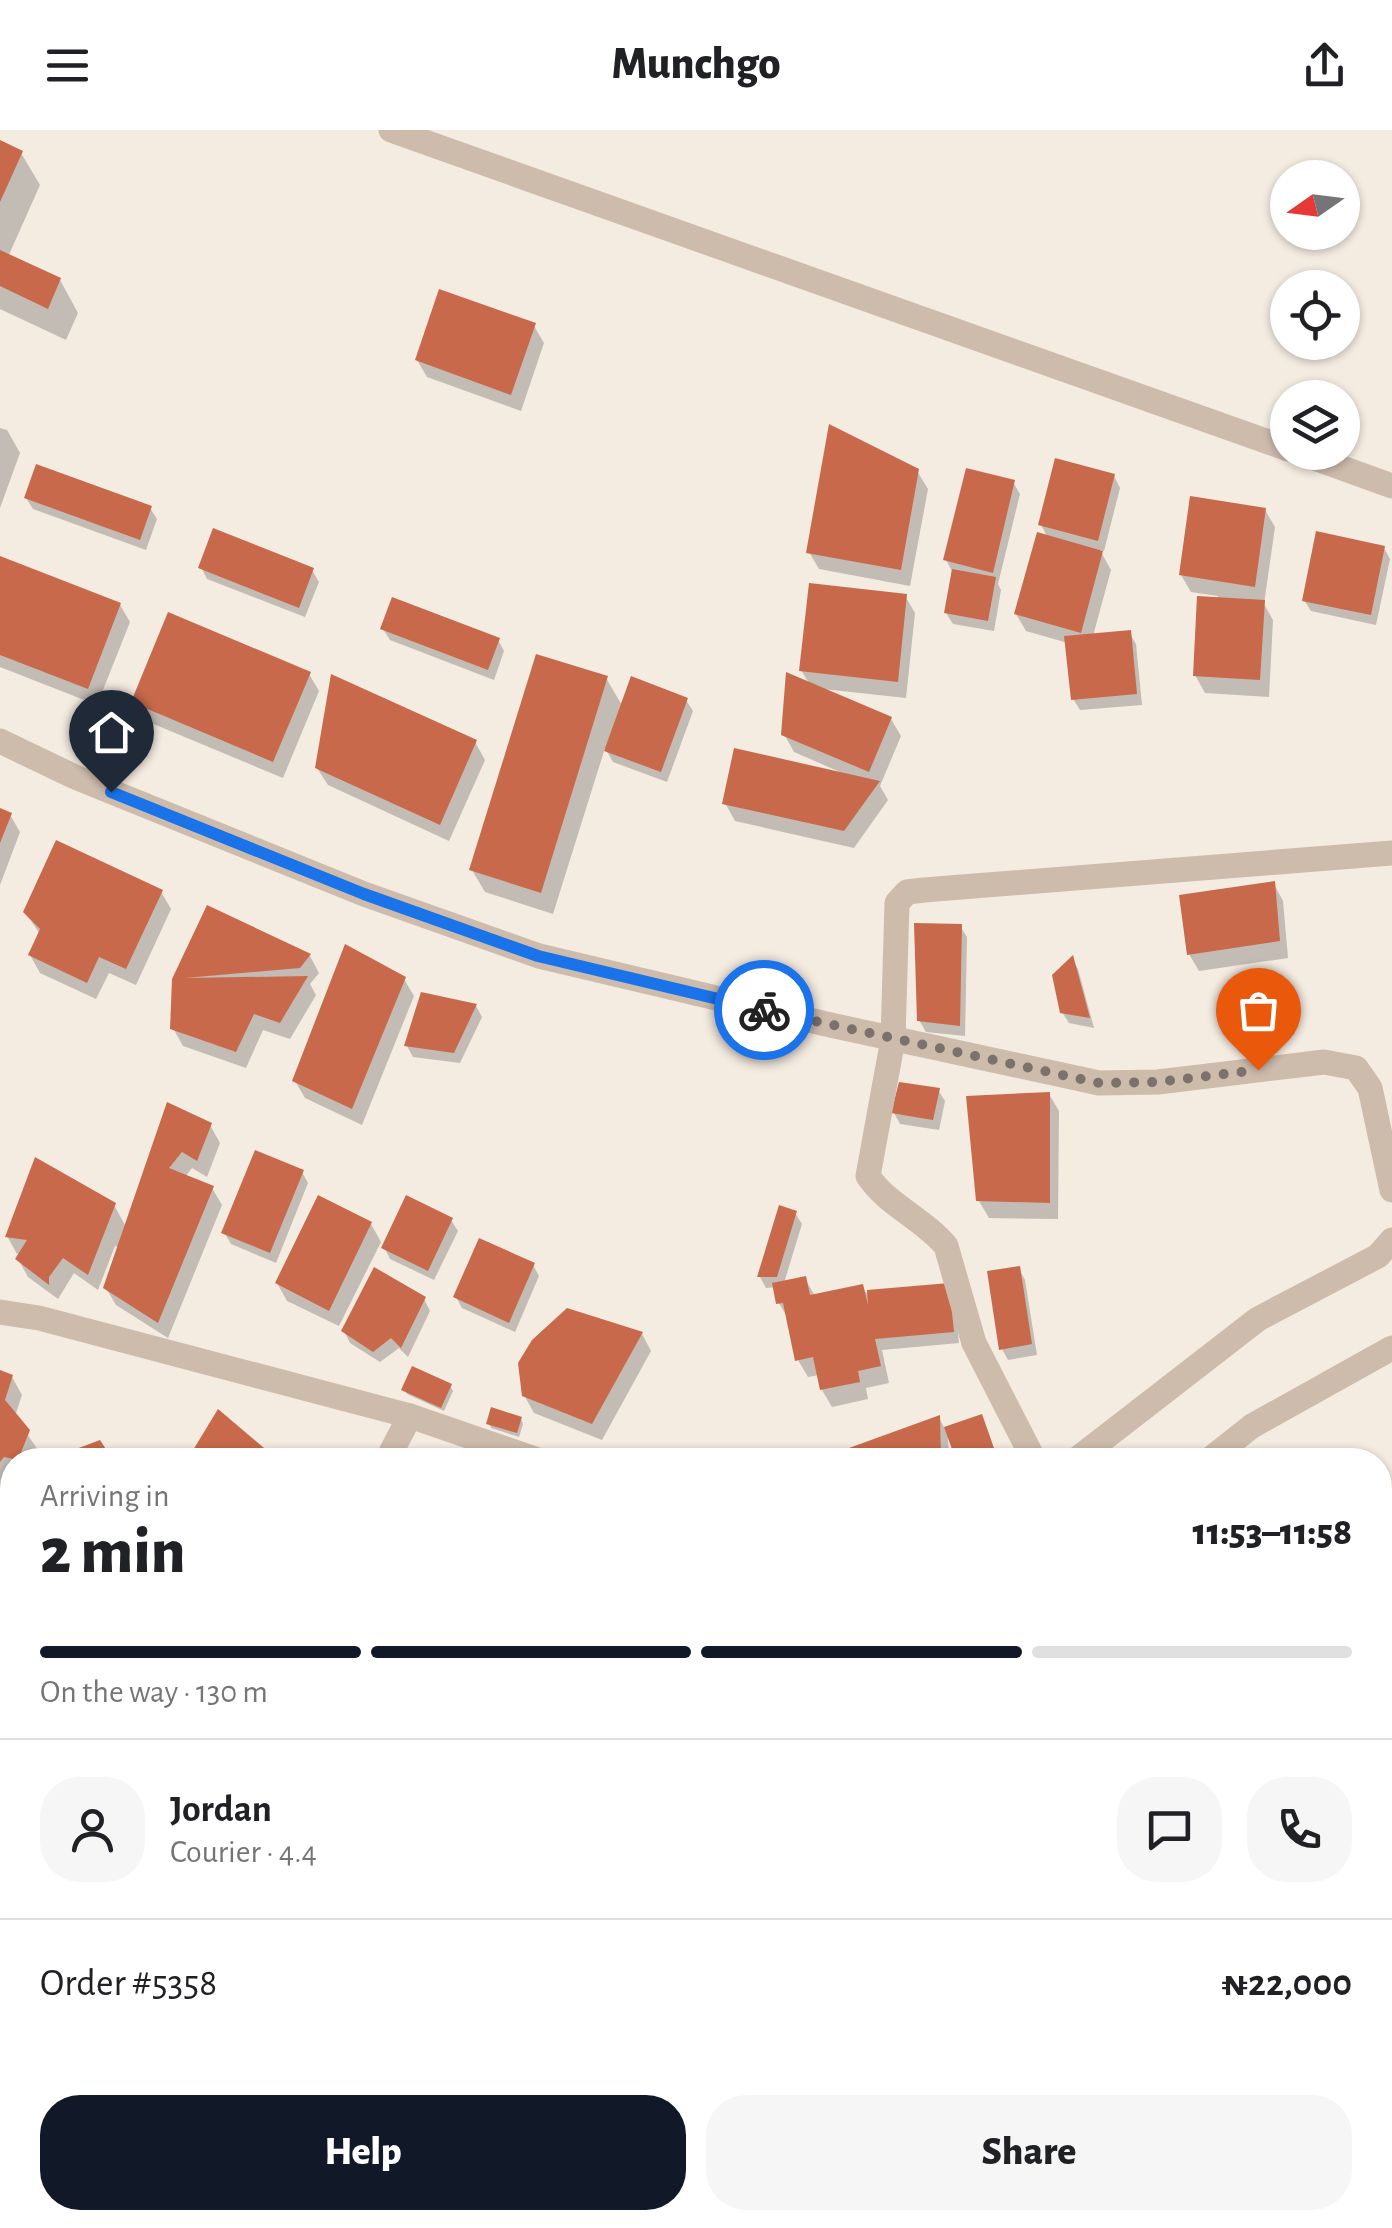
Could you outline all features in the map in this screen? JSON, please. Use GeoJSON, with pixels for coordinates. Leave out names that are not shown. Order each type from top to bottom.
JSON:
{"type":"FeatureCollection","features":[{"type":"Feature","properties":{"kind":"street"},"geometry":{"type":"LineString","coordinates":[[391,130],[1270,443]]}},
{"type":"Feature","properties":{"kind":"street"},"geometry":{"type":"LineString","coordinates":[[1348,470],[1392,486]]}},
{"type":"Feature","properties":{"kind":"street"},"geometry":{"type":"LineString","coordinates":[[0,742],[74,778],[364,894],[538,956],[1099,1083],[1158,1082],[1324,1062],[1356,1068],[1370,1088],[1392,1190]]}},
{"type":"Feature","properties":{"kind":"street"},"geometry":{"type":"LineString","coordinates":[[1028,1448],[974,1343],[946,1246],[876,1189],[868,1176],[892,1039],[897,903],[907,892],[1392,852]]}},
{"type":"Feature","properties":{"kind":"street"},"geometry":{"type":"LineString","coordinates":[[1091,1448],[1258,1319],[1378,1256],[1392,1240]]}},
{"type":"Feature","properties":{"kind":"street"},"geometry":{"type":"LineString","coordinates":[[0,1312],[39,1318],[410,1416],[503,1448]]}},
{"type":"Feature","properties":{"kind":"street"},"geometry":{"type":"LineString","coordinates":[[1224,1448],[1252,1426],[1392,1348]]}},
{"type":"Feature","properties":{"kind":"street"},"geometry":{"type":"LineString","coordinates":[[393,1448],[410,1416]]}},
{"type":"Feature","properties":{"kind":"building"},"geometry":{"type":"Polygon","coordinates":[[[0,140],[23,151],[0,202],[0,140]]]}},
{"type":"Feature","properties":{"kind":"building"},"geometry":{"type":"Polygon","coordinates":[[[0,250],[61,278],[48,309],[0,286],[0,250]]]}},
{"type":"Feature","properties":{"kind":"building"},"geometry":{"type":"Polygon","coordinates":[[[439,289],[536,323],[511,395],[415,360],[439,289]]]}},
{"type":"Feature","properties":{"kind":"building"},"geometry":{"type":"Polygon","coordinates":[[[829,424],[919,469],[901,570],[806,553],[829,424]]]}},
{"type":"Feature","properties":{"kind":"building"},"geometry":{"type":"Polygon","coordinates":[[[1055,458],[1115,474],[1098,541],[1038,525],[1055,458]]]}},
{"type":"Feature","properties":{"kind":"building"},"geometry":{"type":"Polygon","coordinates":[[[36,464],[152,506],[140,540],[24,498],[36,464]]]}},
{"type":"Feature","properties":{"kind":"building"},"geometry":{"type":"Polygon","coordinates":[[[966,468],[1015,480],[993,573],[943,560],[966,468]]]}},
{"type":"Feature","properties":{"kind":"building"},"geometry":{"type":"Polygon","coordinates":[[[1190,496],[1266,508],[1255,587],[1179,575],[1190,496]]]}},
{"type":"Feature","properties":{"kind":"building"},"geometry":{"type":"Polygon","coordinates":[[[213,528],[314,568],[299,608],[198,568],[213,528]]]}},
{"type":"Feature","properties":{"kind":"building"},"geometry":{"type":"Polygon","coordinates":[[[1316,531],[1385,546],[1371,615],[1302,601],[1316,531]]]}},
{"type":"Feature","properties":{"kind":"building"},"geometry":{"type":"Polygon","coordinates":[[[1037,532],[1103,551],[1081,633],[1014,614],[1037,532]]]}},
{"type":"Feature","properties":{"kind":"building"},"geometry":{"type":"Polygon","coordinates":[[[0,556],[121,603],[88,689],[0,655],[0,556]]]}},
{"type":"Feature","properties":{"kind":"building"},"geometry":{"type":"Polygon","coordinates":[[[952,569],[996,577],[988,621],[944,613],[952,569]]]}},
{"type":"Feature","properties":{"kind":"building"},"geometry":{"type":"Polygon","coordinates":[[[809,583],[907,594],[898,682],[799,671],[809,583]]]}},
{"type":"Feature","properties":{"kind":"building"},"geometry":{"type":"Polygon","coordinates":[[[1197,596],[1265,600],[1260,680],[1193,676],[1197,596]]]}},
{"type":"Feature","properties":{"kind":"building"},"geometry":{"type":"Polygon","coordinates":[[[392,597],[500,638],[488,670],[380,629],[392,597]]]}},
{"type":"Feature","properties":{"kind":"building"},"geometry":{"type":"Polygon","coordinates":[[[168,612],[311,672],[273,762],[131,702],[168,612]]]}},
{"type":"Feature","properties":{"kind":"building"},"geometry":{"type":"Polygon","coordinates":[[[1131,630],[1137,694],[1071,700],[1064,636],[1131,630]]]}},
{"type":"Feature","properties":{"kind":"building"},"geometry":{"type":"Polygon","coordinates":[[[536,654],[608,676],[541,893],[469,870],[536,654]]]}},
{"type":"Feature","properties":{"kind":"building"},"geometry":{"type":"Polygon","coordinates":[[[786,672],[892,717],[869,772],[781,735],[786,672]]]}},
{"type":"Feature","properties":{"kind":"building"},"geometry":{"type":"Polygon","coordinates":[[[331,674],[477,740],[440,825],[315,768],[331,674]]]}},
{"type":"Feature","properties":{"kind":"building"},"geometry":{"type":"Polygon","coordinates":[[[631,676],[688,698],[661,772],[604,751],[631,676]]]}},
{"type":"Feature","properties":{"kind":"building"},"geometry":{"type":"Polygon","coordinates":[[[734,748],[880,781],[844,831],[722,804],[734,748]]]}},
{"type":"Feature","properties":{"kind":"building"},"geometry":{"type":"Polygon","coordinates":[[[0,808],[12,813],[0,843],[0,808]]]}},
{"type":"Feature","properties":{"kind":"building"},"geometry":{"type":"Polygon","coordinates":[[[56,840],[163,890],[126,969],[99,957],[87,983],[28,955],[40,929],[23,912],[56,840]]]}},
{"type":"Feature","properties":{"kind":"building"},"geometry":{"type":"Polygon","coordinates":[[[1275,881],[1280,941],[1187,955],[1179,895],[1275,881]]]}},
{"type":"Feature","properties":{"kind":"building"},"geometry":{"type":"Polygon","coordinates":[[[207,905],[311,954],[300,968],[185,978],[308,976],[280,1023],[254,1014],[236,1052],[170,1029],[172,979],[207,905]]]}},
{"type":"Feature","properties":{"kind":"building"},"geometry":{"type":"Polygon","coordinates":[[[914,923],[962,924],[960,1026],[917,1021],[914,923]]]}},
{"type":"Feature","properties":{"kind":"building"},"geometry":{"type":"Polygon","coordinates":[[[345,944],[406,977],[352,1109],[292,1081],[345,944]]]}},
{"type":"Feature","properties":{"kind":"building"},"geometry":{"type":"Polygon","coordinates":[[[1073,955],[1090,1018],[1060,1013],[1052,975],[1073,955]]]}},
{"type":"Feature","properties":{"kind":"building"},"geometry":{"type":"Polygon","coordinates":[[[421,992],[477,1004],[454,1053],[404,1046],[421,992]]]}},
{"type":"Feature","properties":{"kind":"building"},"geometry":{"type":"Polygon","coordinates":[[[899,1082],[940,1088],[933,1120],[891,1113],[899,1082]]]}},
{"type":"Feature","properties":{"kind":"building"},"geometry":{"type":"Polygon","coordinates":[[[1050,1092],[1050,1203],[976,1201],[966,1096],[1050,1092]]]}},
{"type":"Feature","properties":{"kind":"building"},"geometry":{"type":"Polygon","coordinates":[[[167,1102],[212,1123],[197,1161],[182,1152],[169,1168],[214,1186],[158,1323],[103,1288],[167,1102]]]}},
{"type":"Feature","properties":{"kind":"building"},"geometry":{"type":"Polygon","coordinates":[[[255,1150],[304,1170],[270,1253],[221,1233],[255,1150]]]}},
{"type":"Feature","properties":{"kind":"building"},"geometry":{"type":"Polygon","coordinates":[[[35,1157],[116,1203],[88,1275],[63,1258],[49,1277],[49,1285],[15,1259],[27,1240],[5,1237],[35,1157]]]}},
{"type":"Feature","properties":{"kind":"building"},"geometry":{"type":"Polygon","coordinates":[[[318,1195],[372,1222],[329,1311],[275,1283],[318,1195]]]}},
{"type":"Feature","properties":{"kind":"building"},"geometry":{"type":"Polygon","coordinates":[[[406,1195],[453,1218],[428,1271],[381,1248],[406,1195]]]}},
{"type":"Feature","properties":{"kind":"building"},"geometry":{"type":"Polygon","coordinates":[[[779,1205],[797,1211],[777,1277],[757,1277],[779,1205]]]}},
{"type":"Feature","properties":{"kind":"building"},"geometry":{"type":"Polygon","coordinates":[[[479,1238],[535,1263],[509,1323],[453,1297],[479,1238]]]}},
{"type":"Feature","properties":{"kind":"building"},"geometry":{"type":"Polygon","coordinates":[[[1020,1266],[1032,1344],[999,1350],[987,1271],[1020,1266]]]}},
{"type":"Feature","properties":{"kind":"building"},"geometry":{"type":"Polygon","coordinates":[[[374,1267],[426,1297],[401,1348],[391,1338],[373,1352],[341,1331],[374,1267]]]}},
{"type":"Feature","properties":{"kind":"building"},"geometry":{"type":"Polygon","coordinates":[[[806,1276],[810,1295],[863,1284],[868,1305],[867,1290],[949,1283],[954,1332],[875,1339],[881,1366],[858,1371],[860,1382],[820,1390],[813,1357],[795,1361],[783,1303],[776,1304],[772,1283],[806,1276]]]}},
{"type":"Feature","properties":{"kind":"building"},"geometry":{"type":"Polygon","coordinates":[[[567,1308],[643,1332],[592,1424],[522,1396],[518,1363],[532,1340],[567,1308]]]}},
{"type":"Feature","properties":{"kind":"building"},"geometry":{"type":"Polygon","coordinates":[[[412,1366],[452,1384],[441,1408],[401,1390],[412,1366]]]}},
{"type":"Feature","properties":{"kind":"building"},"geometry":{"type":"Polygon","coordinates":[[[0,1370],[13,1375],[5,1400],[30,1430],[23,1448],[0,1448],[0,1370]]]}},
{"type":"Feature","properties":{"kind":"building"},"geometry":{"type":"Polygon","coordinates":[[[491,1407],[522,1417],[517,1433],[486,1424],[491,1407]]]}},
{"type":"Feature","properties":{"kind":"building"},"geometry":{"type":"Polygon","coordinates":[[[218,1409],[264,1448],[194,1448],[218,1409]]]}},
{"type":"Feature","properties":{"kind":"building"},"geometry":{"type":"Polygon","coordinates":[[[982,1414],[994,1448],[952,1448],[944,1427],[982,1414]]]}},
{"type":"Feature","properties":{"kind":"building"},"geometry":{"type":"Polygon","coordinates":[[[940,1415],[941,1448],[849,1448],[940,1415]]]}},
{"type":"Feature","properties":{"kind":"building"},"geometry":{"type":"Polygon","coordinates":[[[100,1440],[105,1448],[79,1448],[100,1440]]]}},
{"type":"Feature","properties":{"kind":"way so far"},"geometry":{"type":"LineString","coordinates":[[764,1010],[1099,1083],[1158,1082],[1258,1070]]}},
{"type":"Feature","properties":{"kind":"route"},"geometry":{"type":"LineString","coordinates":[[111,792],[364,894],[538,956],[764,1010]]}}]}
